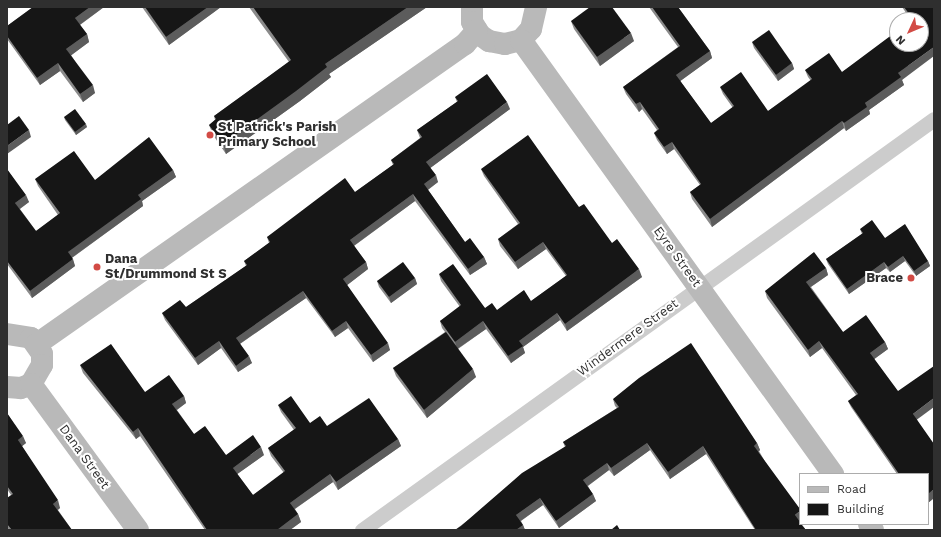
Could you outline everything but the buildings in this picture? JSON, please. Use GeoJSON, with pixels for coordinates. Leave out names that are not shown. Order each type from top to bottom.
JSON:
{"type":"FeatureCollection","features":[{"type":"Feature","properties":{"kind":"main road"},"geometry":{"type":"LineString","coordinates":[[472,7],[477,30],[494,43],[505,44],[521,40],[534,23],[536,7]]}},
{"type":"Feature","properties":{"kind":"main road"},"geometry":{"type":"LineString","coordinates":[[37,344],[465,44],[477,30]]}},
{"type":"Feature","properties":{"kind":"main road","name":"Eyre Street"},"geometry":{"type":"LineString","coordinates":[[521,40],[554,89],[832,473]]}},
{"type":"Feature","properties":{"kind":"main road"},"geometry":{"type":"LineString","coordinates":[[7,334],[23,334],[37,344],[42,365],[31,384],[21,388],[7,387]]}},
{"type":"Feature","properties":{"kind":"main road","name":"Dana Street"},"geometry":{"type":"LineString","coordinates":[[31,384],[138,530]]}},
{"type":"Feature","properties":{"kind":"street","name":"Windermere Street"},"geometry":{"type":"LineString","coordinates":[[362,530],[934,119]]}},
{"type":"Feature","properties":{"kind":"place","name":"St Patrick's Parish Primary School"},"geometry":{"type":"Point","coordinates":[210,135]}},
{"type":"Feature","properties":{"kind":"place","name":"Dana St/Drummond St S"},"geometry":{"type":"Point","coordinates":[97,267]}},
{"type":"Feature","properties":{"kind":"place","name":"Brace"},"geometry":{"type":"Point","coordinates":[911,278]}}]}
